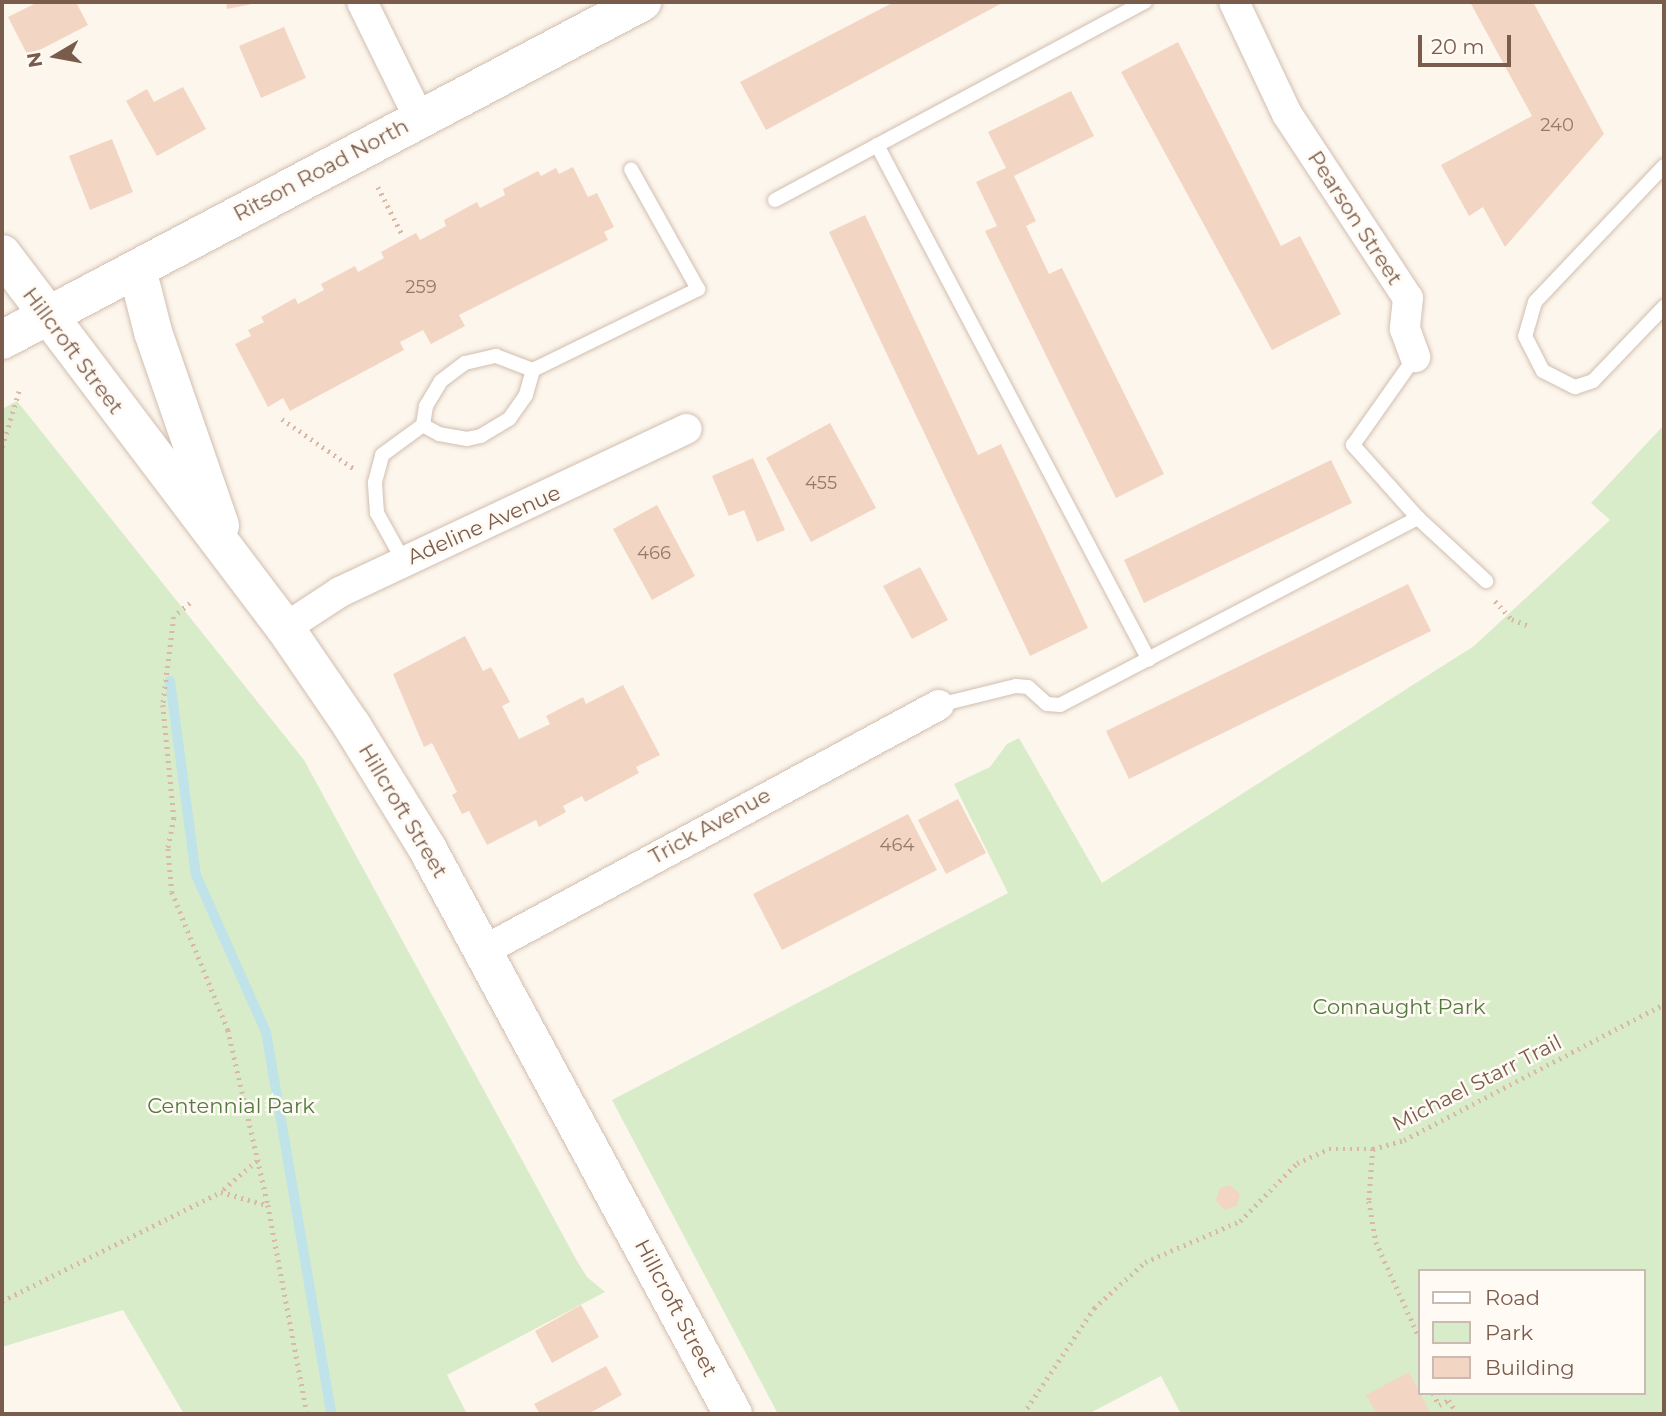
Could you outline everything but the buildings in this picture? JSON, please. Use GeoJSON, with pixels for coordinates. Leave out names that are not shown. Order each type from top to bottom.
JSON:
{"type":"FeatureCollection","features":[{"type":"Feature","properties":{"kind":"street"},"geometry":{"type":"LineString","coordinates":[[362,2],[419,118]]}},
{"type":"Feature","properties":{"kind":"street","name":"Ritson Road North"},"geometry":{"type":"LineString","coordinates":[[2,340],[642,2]]}},
{"type":"Feature","properties":{"kind":"street","name":"Pearson Street"},"geometry":{"type":"LineString","coordinates":[[1234,2],[1287,114],[1408,298],[1405,329],[1415,357]]}},
{"type":"Feature","properties":{"kind":"street","name":"Hillcroft Street"},"geometry":{"type":"LineString","coordinates":[[2,254],[46,317],[285,628],[428,848],[733,1414]]}},
{"type":"Feature","properties":{"kind":"street"},"geometry":{"type":"LineString","coordinates":[[137,269],[158,345],[220,525],[242,573]]}},
{"type":"Feature","properties":{"kind":"street","name":"Adeline Avenue"},"geometry":{"type":"LineString","coordinates":[[285,628],[340,592],[687,429]]}},
{"type":"Feature","properties":{"kind":"street","name":"Trick Avenue"},"geometry":{"type":"LineString","coordinates":[[483,951],[939,705]]}},
{"type":"Feature","properties":{"kind":"lane"},"geometry":{"type":"LineString","coordinates":[[775,200],[1145,2]]}},
{"type":"Feature","properties":{"kind":"lane"},"geometry":{"type":"LineString","coordinates":[[877,145],[1149,660]]}},
{"type":"Feature","properties":{"kind":"lane"},"geometry":{"type":"LineString","coordinates":[[1664,166],[1535,302],[1524,336],[1543,371],[1575,387],[1594,381],[1664,307]]}},
{"type":"Feature","properties":{"kind":"lane"},"geometry":{"type":"LineString","coordinates":[[423,425],[439,434],[467,439],[496,429],[518,408],[533,370],[698,289],[631,169]]}},
{"type":"Feature","properties":{"kind":"lane"},"geometry":{"type":"LineString","coordinates":[[404,562],[377,513],[375,482],[382,455],[423,425],[431,393],[465,363],[496,356],[533,370]]}},
{"type":"Feature","properties":{"kind":"lane","name":"Pearson Street"},"geometry":{"type":"LineString","coordinates":[[1415,357],[1353,445],[1418,518]]}},
{"type":"Feature","properties":{"kind":"lane"},"geometry":{"type":"LineString","coordinates":[[939,705],[1016,686],[1028,687],[1047,704],[1060,705],[1418,518],[1486,581]]}},
{"type":"Feature","properties":{"kind":"path"},"geometry":{"type":"LineString","coordinates":[[378,187],[402,234]]}},
{"type":"Feature","properties":{"kind":"path"},"geometry":{"type":"LineString","coordinates":[[2,447],[19,391]]}},
{"type":"Feature","properties":{"kind":"path"},"geometry":{"type":"LineString","coordinates":[[282,419],[375,482]]}},
{"type":"Feature","properties":{"kind":"path"},"geometry":{"type":"LineString","coordinates":[[1486,581],[1499,609],[1527,625]]}},
{"type":"Feature","properties":{"kind":"path"},"geometry":{"type":"LineString","coordinates":[[190,603],[174,617],[163,705],[174,818],[168,849],[172,892],[228,1030],[268,1205],[307,1414]]}},
{"type":"Feature","properties":{"kind":"path","name":"Michael Starr Trail"},"geometry":{"type":"LineString","coordinates":[[1023,1414],[1094,1308],[1145,1262],[1183,1242],[1240,1221],[1297,1163],[1329,1149],[1373,1149],[1404,1140],[1664,1004]]}},
{"type":"Feature","properties":{"kind":"path"},"geometry":{"type":"LineString","coordinates":[[1373,1149],[1369,1201],[1376,1242],[1418,1335]]}},
{"type":"Feature","properties":{"kind":"path"},"geometry":{"type":"LineString","coordinates":[[2,1301],[221,1192],[257,1161]]}},
{"type":"Feature","properties":{"kind":"path"},"geometry":{"type":"LineString","coordinates":[[221,1192],[268,1205]]}},
{"type":"Feature","properties":{"kind":"path"},"geometry":{"type":"LineString","coordinates":[[1434,1395],[1439,1405],[1449,1399],[1457,1414]]}},
{"type":"Feature","properties":{"kind":"green space","name":"Centennial Park"},"geometry":{"type":"Polygon","coordinates":[[[17,401],[304,760],[577,1261],[587,1277],[605,1292],[447,1375],[467,1414],[184,1414],[123,1310],[2,1347],[2,409],[17,401]]]}},
{"type":"Feature","properties":{"kind":"green space","name":"Connaught Park"},"geometry":{"type":"Polygon","coordinates":[[[1664,425],[1664,1414],[1181,1414],[1161,1376],[1088,1414],[778,1414],[612,1100],[1008,893],[954,784],[990,767],[1007,744],[1019,738],[1102,883],[1474,646],[1610,520],[1591,503],[1664,425]]]}},
{"type":"Feature","properties":{"kind":"waterway"},"geometry":{"type":"LineString","coordinates":[[170,681],[196,875],[266,1032],[331,1414]]}}]}
